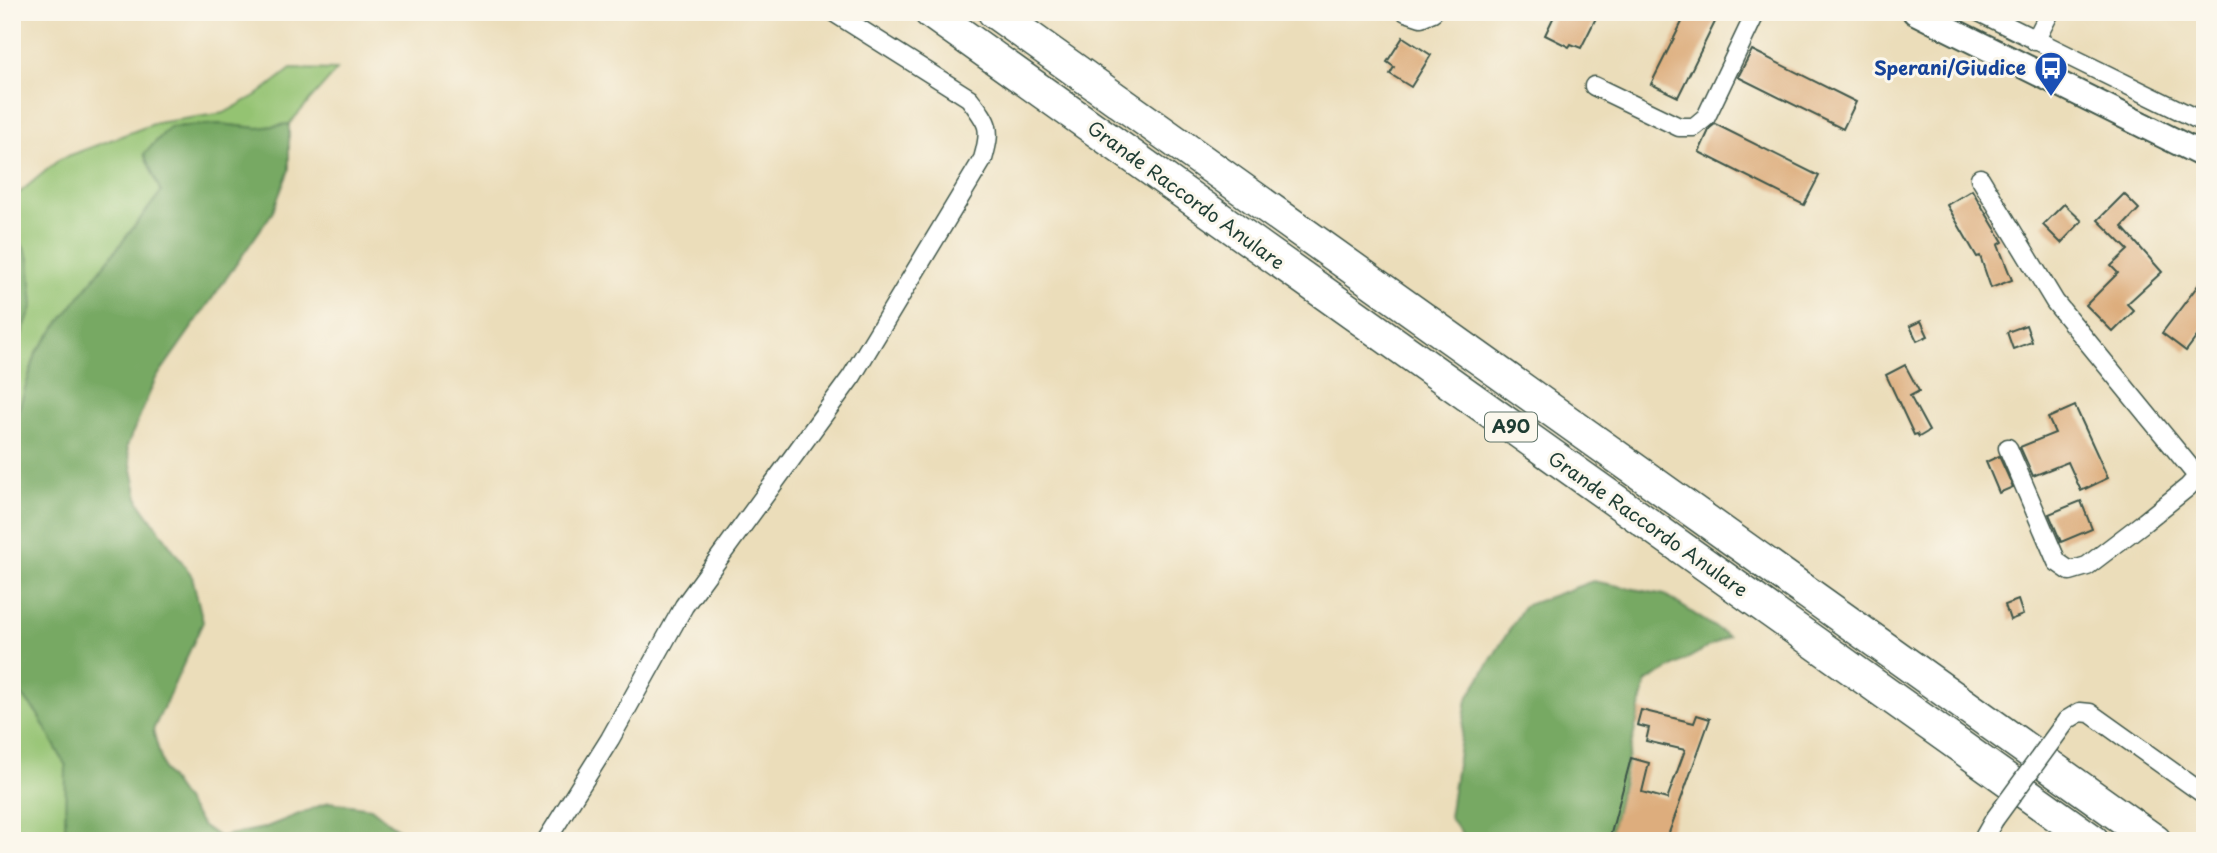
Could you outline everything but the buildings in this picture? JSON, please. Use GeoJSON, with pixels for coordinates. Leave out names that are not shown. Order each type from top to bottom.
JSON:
{"type":"FeatureCollection","features":[{"type":"Feature","properties":{"kind":"highway","name":"Grande Raccordo Anulare"},"geometry":{"type":"LineString","coordinates":[[930,12],[2093,841]]}},
{"type":"Feature","properties":{"kind":"highway","name":"Grande Raccordo Anulare"},"geometry":{"type":"LineString","coordinates":[[994,12],[2155,841]]}},
{"type":"Feature","properties":{"kind":"street"},"geometry":{"type":"LineString","coordinates":[[547,841],[610,739],[684,606],[852,376],[983,159],[989,135],[984,117],[969,98],[833,12]]}},
{"type":"Feature","properties":{"kind":"street"},"geometry":{"type":"LineString","coordinates":[[1406,12],[1421,17],[1433,12]]}},
{"type":"Feature","properties":{"kind":"street"},"geometry":{"type":"LineString","coordinates":[[1594,86],[1679,127],[1694,127],[1706,117],[1756,12]]}},
{"type":"Feature","properties":{"kind":"street"},"geometry":{"type":"LineString","coordinates":[[1914,12],[2205,156]]}},
{"type":"Feature","properties":{"kind":"street"},"geometry":{"type":"LineString","coordinates":[[1979,12],[2205,123]]}},
{"type":"Feature","properties":{"kind":"street"},"geometry":{"type":"LineString","coordinates":[[2035,41],[2050,12]]}},
{"type":"Feature","properties":{"kind":"street"},"geometry":{"type":"LineString","coordinates":[[1958,33],[1998,22]]}},
{"type":"Feature","properties":{"kind":"street"},"geometry":{"type":"LineString","coordinates":[[2108,76],[2120,114]]}},
{"type":"Feature","properties":{"kind":"street"},"geometry":{"type":"LineString","coordinates":[[1980,178],[2059,308],[2202,473],[2155,514],[2087,566],[2070,571],[2057,562],[2008,448]]}},
{"type":"Feature","properties":{"kind":"street"},"geometry":{"type":"LineString","coordinates":[[1982,841],[1994,820],[2067,720],[2080,712],[2094,715],[2205,795]]}},
{"type":"Feature","properties":{"kind":"green space"},"geometry":{"type":"Polygon","coordinates":[[[291,69],[337,70],[289,124],[258,128],[220,124],[170,127],[144,154],[161,192],[36,353],[12,432],[12,359],[15,355],[29,258],[12,226],[12,199],[60,159],[156,123],[224,113],[260,93],[291,69]]]}},
{"type":"Feature","properties":{"kind":"green space"},"geometry":{"type":"Polygon","coordinates":[[[220,124],[258,128],[289,124],[289,170],[272,213],[155,380],[127,446],[139,502],[192,576],[203,622],[153,730],[164,770],[202,825],[219,837],[264,828],[329,802],[371,808],[400,831],[402,841],[65,841],[66,766],[37,713],[12,683],[12,432],[36,353],[161,192],[144,154],[170,127],[220,124]]]}},
{"type":"Feature","properties":{"kind":"green space"},"geometry":{"type":"Polygon","coordinates":[[[12,226],[29,258],[33,305],[12,359],[12,226]]]}},
{"type":"Feature","properties":{"kind":"green space"},"geometry":{"type":"Polygon","coordinates":[[[1593,581],[1665,595],[1728,636],[1646,682],[1609,841],[1468,841],[1449,817],[1467,699],[1524,606],[1593,581]]]}},
{"type":"Feature","properties":{"kind":"green space"},"geometry":{"type":"Polygon","coordinates":[[[12,683],[37,713],[66,766],[65,841],[12,841],[12,683]]]}},
{"type":"Feature","properties":{"kind":"place","name":"Sperani/Giudice"},"geometry":{"type":"Point","coordinates":[2051,98]}}]}
